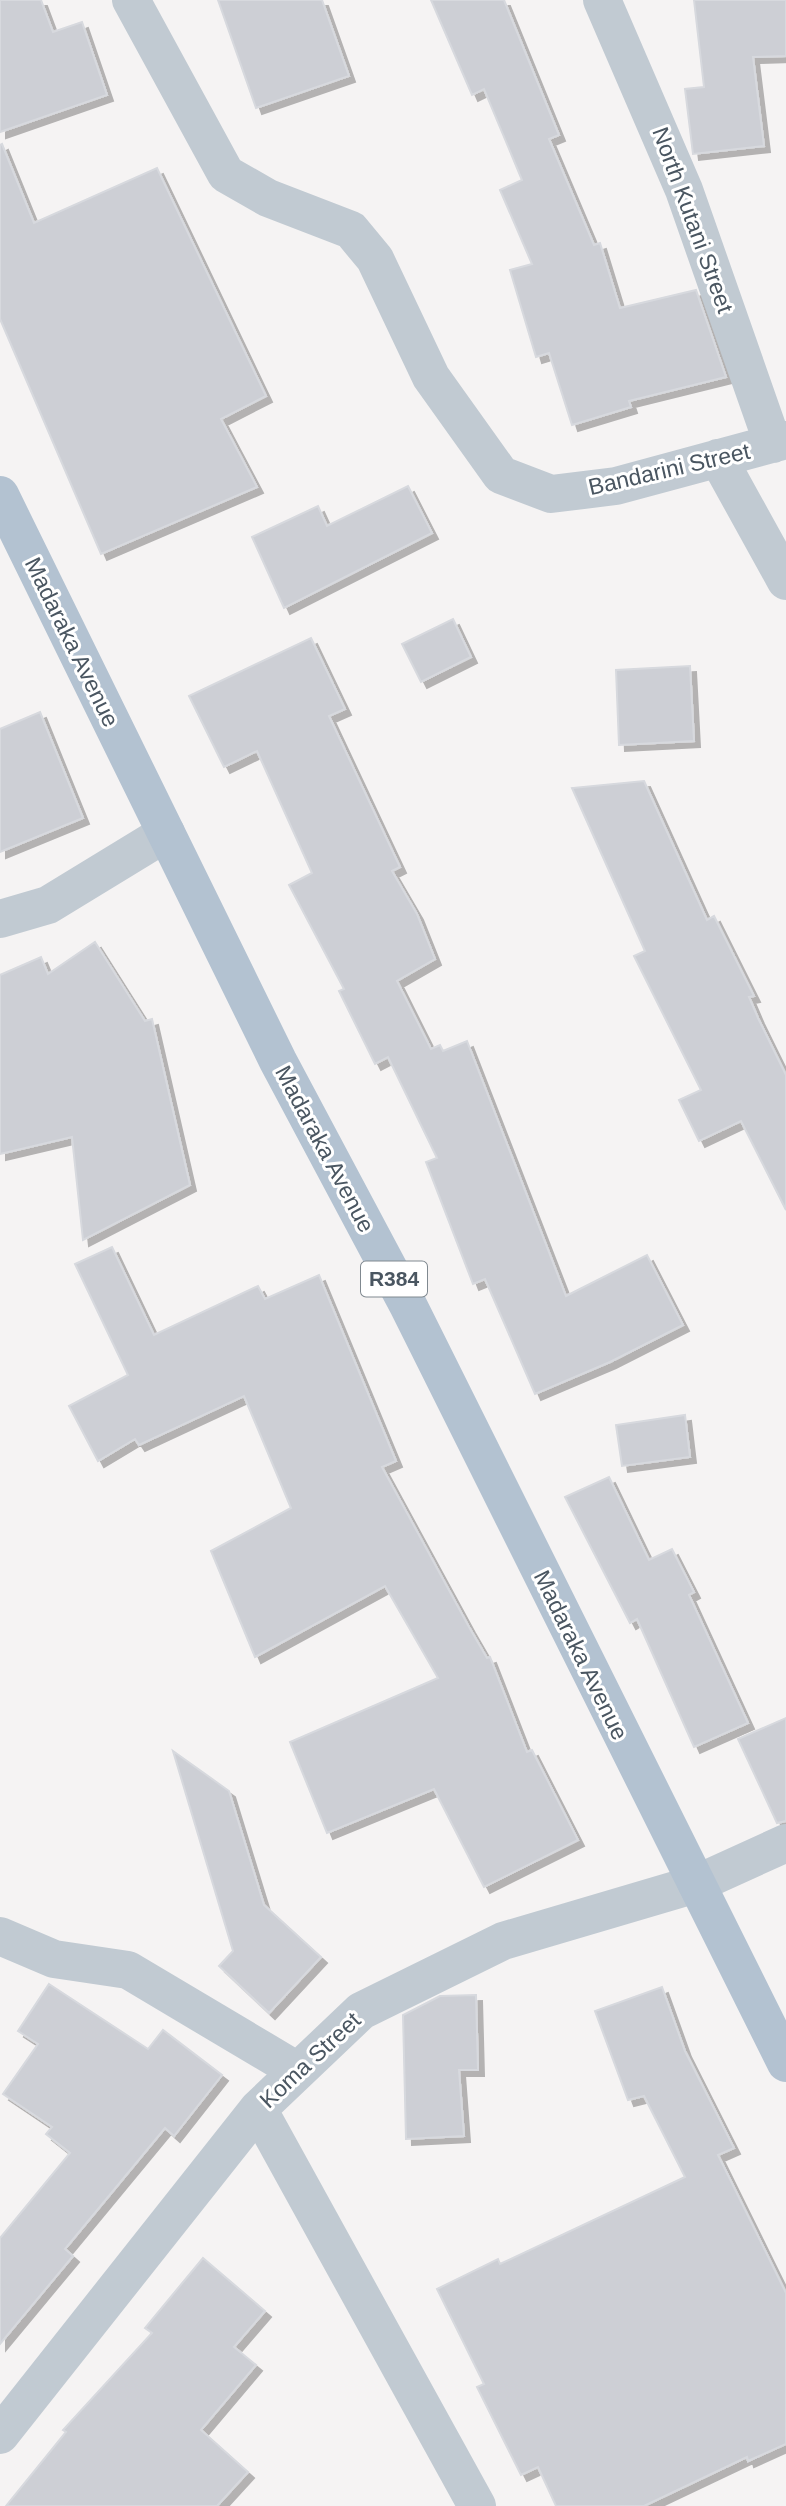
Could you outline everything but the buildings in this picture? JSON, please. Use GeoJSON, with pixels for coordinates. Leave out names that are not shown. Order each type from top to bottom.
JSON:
{"type":"FeatureCollection","features":[{"type":"Feature","properties":{"kind":"main road","name":"Madaraka Avenue"},"geometry":{"type":"LineString","coordinates":[[0,495],[278,1061],[408,1305],[786,2063]]}},
{"type":"Feature","properties":{"kind":"street","name":"Bandarini Street"},"geometry":{"type":"LineString","coordinates":[[131,0],[226,174],[268,198],[351,230],[375,259],[431,377],[501,475],[551,494],[616,486],[779,442]]}},
{"type":"Feature","properties":{"kind":"street","name":"North Kutani Street"},"geometry":{"type":"LineString","coordinates":[[602,0],[684,190],[779,442]]}},
{"type":"Feature","properties":{"kind":"street"},"geometry":{"type":"LineString","coordinates":[[718,458],[786,581]]}},
{"type":"Feature","properties":{"kind":"street"},"geometry":{"type":"LineString","coordinates":[[0,919],[48,905],[166,833]]}},
{"type":"Feature","properties":{"kind":"street","name":"Koma Street"},"geometry":{"type":"LineString","coordinates":[[0,2435],[258,2109],[361,2011],[503,1941],[696,1884],[786,1843]]}},
{"type":"Feature","properties":{"kind":"street"},"geometry":{"type":"LineString","coordinates":[[0,1936],[54,1959],[128,1969],[296,2070]]}},
{"type":"Feature","properties":{"kind":"street"},"geometry":{"type":"LineString","coordinates":[[258,2109],[477,2506]]}}]}
